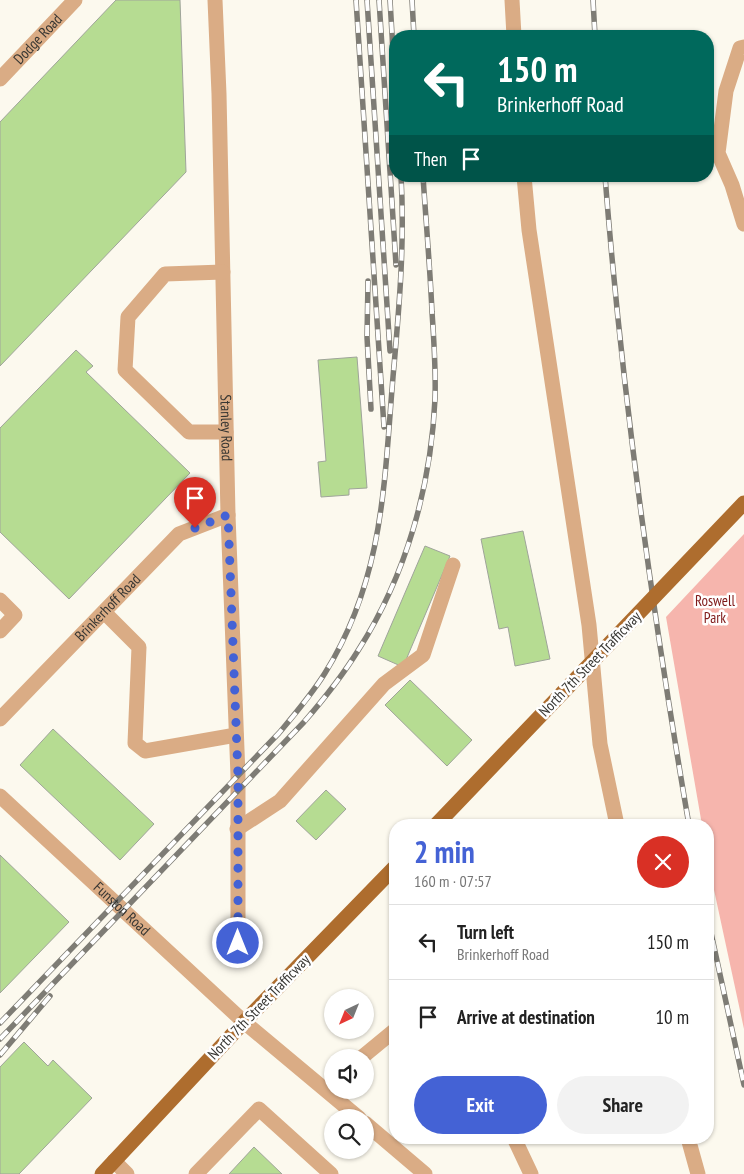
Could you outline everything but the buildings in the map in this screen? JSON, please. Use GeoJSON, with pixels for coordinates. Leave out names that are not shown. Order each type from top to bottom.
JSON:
{"type":"FeatureCollection","features":[{"type":"Feature","properties":{"kind":"main road","name":"North 7th Street Trafficway"},"geometry":{"type":"LineString","coordinates":[[442,819],[744,503]]}},
{"type":"Feature","properties":{"kind":"main road","name":"North 7th Street Trafficway"},"geometry":{"type":"LineString","coordinates":[[102,1174],[244,1022],[389,873]]}},
{"type":"Feature","properties":{"kind":"street","name":"Dodge Road"},"geometry":{"type":"LineString","coordinates":[[0,79],[75,0]]}},
{"type":"Feature","properties":{"kind":"street","name":"Stanley Road"},"geometry":{"type":"LineString","coordinates":[[215,0],[219,94],[228,515],[236,735],[238,943]]}},
{"type":"Feature","properties":{"kind":"street"},"geometry":{"type":"LineString","coordinates":[[512,0],[514,30]]}},
{"type":"Feature","properties":{"kind":"street"},"geometry":{"type":"LineString","coordinates":[[744,46],[740,48],[726,91],[718,153],[732,185],[744,224]]}},
{"type":"Feature","properties":{"kind":"street"},"geometry":{"type":"LineString","coordinates":[[525,182],[530,239],[588,625],[600,744],[616,819]]}},
{"type":"Feature","properties":{"kind":"street"},"geometry":{"type":"LineString","coordinates":[[223,272],[165,274],[128,317],[125,370],[190,432],[226,432]]}},
{"type":"Feature","properties":{"kind":"street","name":"Brinkerhoff Road"},"geometry":{"type":"LineString","coordinates":[[0,719],[179,534],[228,515]]}},
{"type":"Feature","properties":{"kind":"street"},"geometry":{"type":"LineString","coordinates":[[237,829],[280,801],[384,684],[422,656],[453,565]]}},
{"type":"Feature","properties":{"kind":"street"},"geometry":{"type":"LineString","coordinates":[[0,600],[15,615],[0,631]]}},
{"type":"Feature","properties":{"kind":"street"},"geometry":{"type":"LineString","coordinates":[[104,612],[139,647],[135,743],[145,752],[236,735]]}},
{"type":"Feature","properties":{"kind":"street","name":"Funston Road"},"geometry":{"type":"LineString","coordinates":[[0,796],[244,1022],[324,1081]]}},
{"type":"Feature","properties":{"kind":"street"},"geometry":{"type":"LineString","coordinates":[[372,1049],[389,1035]]}},
{"type":"Feature","properties":{"kind":"street","name":"Funston Road"},"geometry":{"type":"LineString","coordinates":[[342,1099],[351,1109]]}},
{"type":"Feature","properties":{"kind":"street"},"geometry":{"type":"LineString","coordinates":[[196,1174],[259,1109],[331,1174]]}},
{"type":"Feature","properties":{"kind":"street"},"geometry":{"type":"LineString","coordinates":[[374,1131],[389,1144]]}},
{"type":"Feature","properties":{"kind":"street"},"geometry":{"type":"LineString","coordinates":[[389,1144],[424,1174]]}},
{"type":"Feature","properties":{"kind":"street"},"geometry":{"type":"LineString","coordinates":[[517,1144],[531,1174]]}},
{"type":"Feature","properties":{"kind":"street"},"geometry":{"type":"LineString","coordinates":[[690,1144],[698,1174]]}},
{"type":"Feature","properties":{"kind":"street"},"geometry":{"type":"LineString","coordinates":[[114,1161],[127,1174]]}},
{"type":"Feature","properties":{"kind":"green space","name":"Roswell Park"},"geometry":{"type":"Polygon","coordinates":[[[744,534],[744,1029],[714,890],[714,819],[701,819],[666,617],[744,534]]]}},
{"type":"Feature","properties":{"kind":"railway"},"geometry":{"type":"LineString","coordinates":[[356,0],[384,427]]}},
{"type":"Feature","properties":{"kind":"railway"},"geometry":{"type":"LineString","coordinates":[[367,0],[390,351]]}},
{"type":"Feature","properties":{"kind":"railway"},"geometry":{"type":"LineString","coordinates":[[379,0],[389,156]]}},
{"type":"Feature","properties":{"kind":"railway"},"geometry":{"type":"LineString","coordinates":[[390,0],[392,30]]}},
{"type":"Feature","properties":{"kind":"railway"},"geometry":{"type":"LineString","coordinates":[[412,0],[414,30]]}},
{"type":"Feature","properties":{"kind":"railway"},"geometry":{"type":"LineString","coordinates":[[593,0],[595,30]]}},
{"type":"Feature","properties":{"kind":"railway"},"geometry":{"type":"LineString","coordinates":[[391,182],[396,265]]}},
{"type":"Feature","properties":{"kind":"railway"},"geometry":{"type":"LineString","coordinates":[[0,1023],[279,733],[320,681],[344,637],[359,602],[370,566],[378,530],[383,493],[401,276],[401,182]]}},
{"type":"Feature","properties":{"kind":"railway"},"geometry":{"type":"LineString","coordinates":[[0,1039],[304,722],[353,659],[376,621],[403,561],[413,529],[422,497],[433,432],[435,356],[423,182]]}},
{"type":"Feature","properties":{"kind":"railway"},"geometry":{"type":"LineString","coordinates":[[606,182],[629,420],[651,583],[688,819]]}},
{"type":"Feature","properties":{"kind":"railway"},"geometry":{"type":"LineString","coordinates":[[368,281],[367,337],[371,409]]}},
{"type":"Feature","properties":{"kind":"railway"},"geometry":{"type":"LineString","coordinates":[[714,947],[744,1085]]}},
{"type":"Feature","properties":{"kind":"railway"},"geometry":{"type":"LineString","coordinates":[[0,1055],[50,996]]}},
{"type":"Feature","properties":{"kind":"route"},"geometry":{"type":"LineString","coordinates":[[195,528],[228,515],[238,776],[238,943]]}}]}
